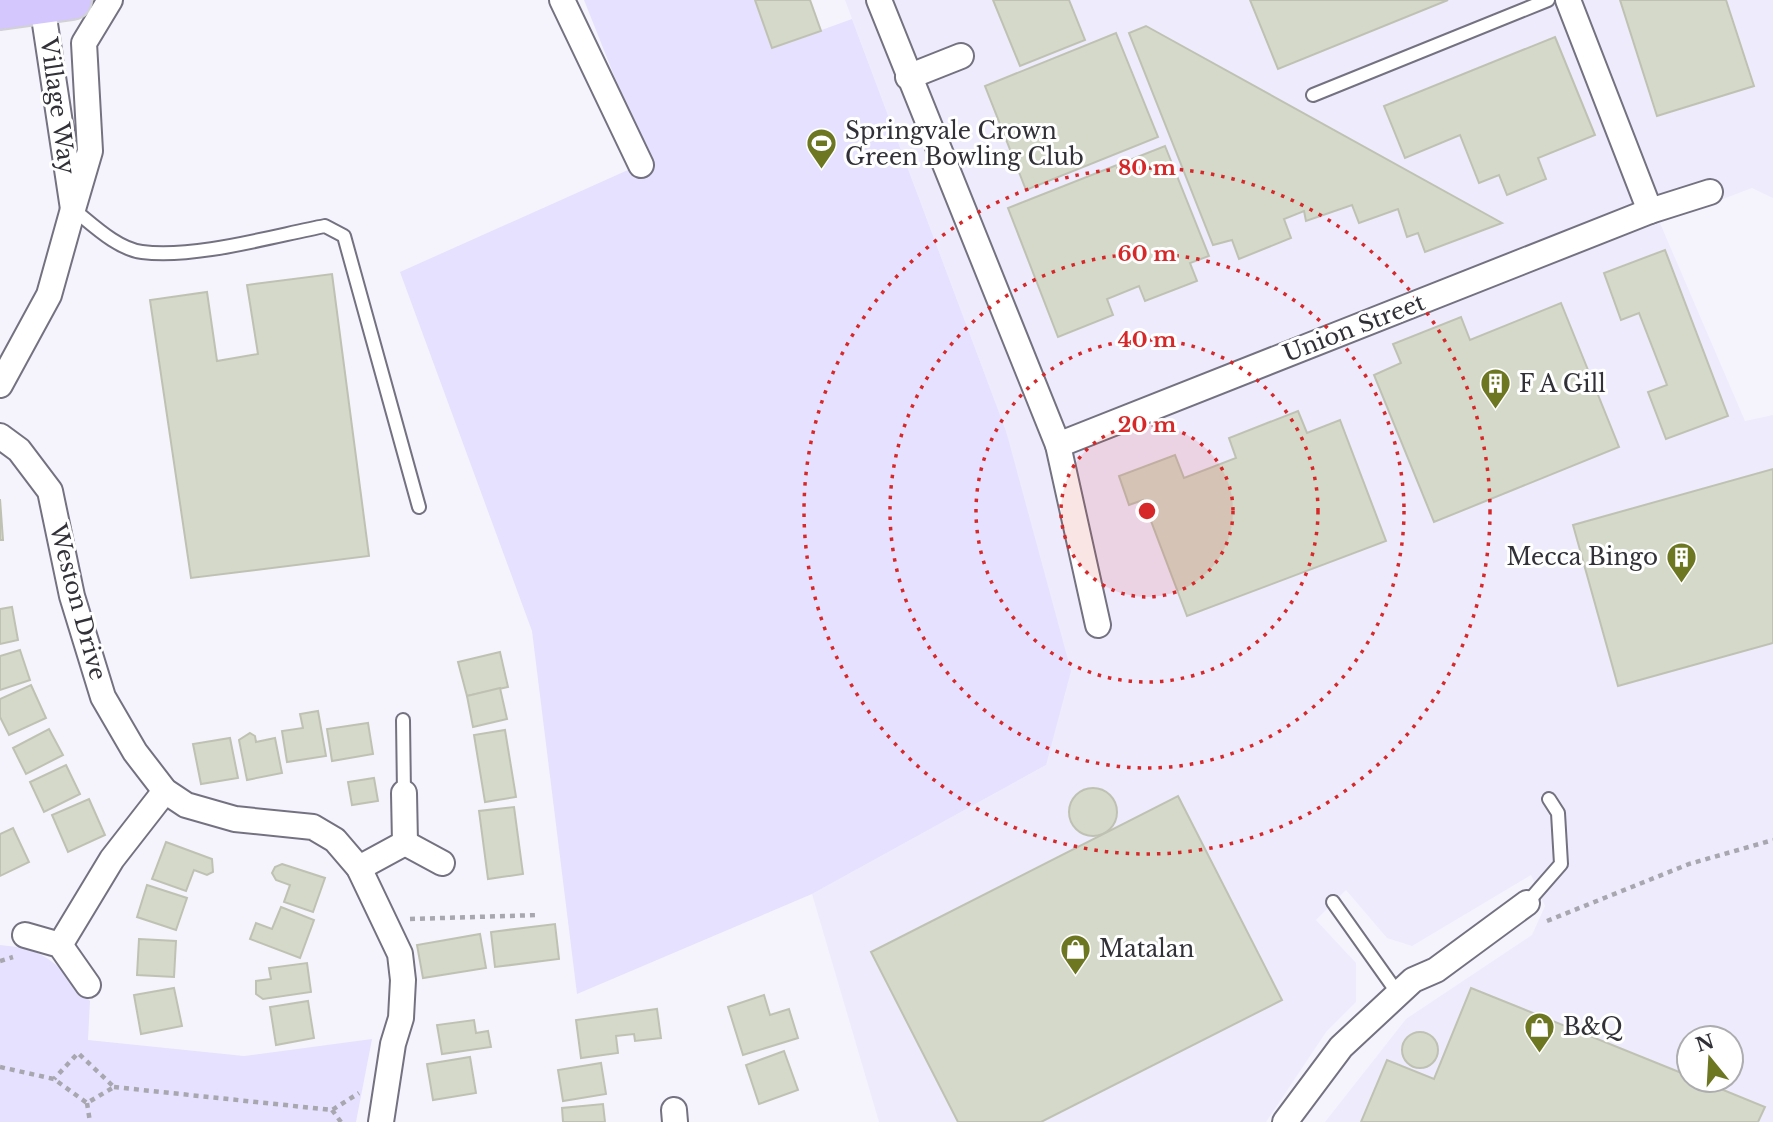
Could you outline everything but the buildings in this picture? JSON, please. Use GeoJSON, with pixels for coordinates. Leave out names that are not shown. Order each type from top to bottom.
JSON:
{"type":"FeatureCollection","features":[{"type":"Feature","properties":{"kind":"main road"},"geometry":{"type":"LineString","coordinates":[[0,10],[57,2]]}},
{"type":"Feature","properties":{"kind":"street","name":"Village Way"},"geometry":{"type":"LineString","coordinates":[[0,385],[49,295],[90,151],[84,43],[110,0]]}},
{"type":"Feature","properties":{"kind":"street"},"geometry":{"type":"LineString","coordinates":[[562,0],[641,165]]}},
{"type":"Feature","properties":{"kind":"street"},"geometry":{"type":"LineString","coordinates":[[879,0],[1058,445],[1098,625]]}},
{"type":"Feature","properties":{"kind":"street"},"geometry":{"type":"LineString","coordinates":[[1568,0],[1650,211]]}},
{"type":"Feature","properties":{"kind":"street","name":"Village Way"},"geometry":{"type":"LineString","coordinates":[[57,2],[73,209]]}},
{"type":"Feature","properties":{"kind":"street"},"geometry":{"type":"LineString","coordinates":[[908,77],[961,56]]}},
{"type":"Feature","properties":{"kind":"street","name":"Union Street"},"geometry":{"type":"LineString","coordinates":[[1058,445],[1650,211],[1710,192]]}},
{"type":"Feature","properties":{"kind":"street","name":"Weston Drive"},"geometry":{"type":"LineString","coordinates":[[0,436],[19,450],[50,491],[72,596],[103,697],[135,752],[165,791],[186,805],[235,819],[313,827],[335,840],[359,868],[400,954],[403,980],[401,1018],[388,1074],[381,1122]]}},
{"type":"Feature","properties":{"kind":"street"},"geometry":{"type":"LineString","coordinates":[[60,945],[112,859],[165,791]]}},
{"type":"Feature","properties":{"kind":"street"},"geometry":{"type":"LineString","coordinates":[[404,793],[405,843]]}},
{"type":"Feature","properties":{"kind":"street"},"geometry":{"type":"LineString","coordinates":[[359,868],[405,843]]}},
{"type":"Feature","properties":{"kind":"street"},"geometry":{"type":"LineString","coordinates":[[405,843],[442,863]]}},
{"type":"Feature","properties":{"kind":"street"},"geometry":{"type":"LineString","coordinates":[[1285,1122],[1341,1047],[1413,980],[1436,970],[1527,903]]}},
{"type":"Feature","properties":{"kind":"street"},"geometry":{"type":"LineString","coordinates":[[25,935],[60,945],[88,985]]}},
{"type":"Feature","properties":{"kind":"lane"},"geometry":{"type":"LineString","coordinates":[[1312,95],[1548,0]]}},
{"type":"Feature","properties":{"kind":"lane"},"geometry":{"type":"LineString","coordinates":[[73,209],[113,239],[140,252],[193,251],[325,226],[344,236],[419,507]]}},
{"type":"Feature","properties":{"kind":"lane"},"geometry":{"type":"LineString","coordinates":[[403,720],[404,793]]}},
{"type":"Feature","properties":{"kind":"lane"},"geometry":{"type":"LineString","coordinates":[[1527,903],[1561,864],[1558,813],[1549,799]]}},
{"type":"Feature","properties":{"kind":"lane"},"geometry":{"type":"LineString","coordinates":[[1333,902],[1399,995]]}},
{"type":"Feature","properties":{"kind":"path"},"geometry":{"type":"LineString","coordinates":[[1539,925],[1689,864],[1773,839]]}},
{"type":"Feature","properties":{"kind":"path"},"geometry":{"type":"LineString","coordinates":[[384,920],[539,915]]}},
{"type":"Feature","properties":{"kind":"path"},"geometry":{"type":"LineString","coordinates":[[54,1079],[78,1054],[114,1087]]}},
{"type":"Feature","properties":{"kind":"path"},"geometry":{"type":"LineString","coordinates":[[0,1067],[54,1079],[87,1102],[90,1122]]}},
{"type":"Feature","properties":{"kind":"path"},"geometry":{"type":"LineString","coordinates":[[87,1102],[114,1087],[332,1110],[388,1074]]}},
{"type":"Feature","properties":{"kind":"path"},"geometry":{"type":"LineString","coordinates":[[332,1110],[341,1122]]}},
{"type":"Feature","properties":{"kind":"shaded area"},"geometry":{"type":"Polygon","coordinates":[[[584,0],[755,0],[772,48],[852,19],[1006,431],[1071,671],[1046,765],[812,894],[577,994],[532,631],[400,272],[648,161],[584,0]]]}},
{"type":"Feature","properties":{"kind":"shaded area"},"geometry":{"type":"Polygon","coordinates":[[[845,0],[1773,0],[1773,198],[1752,188],[1660,223],[1745,421],[1773,415],[1773,1122],[1325,1122],[1406,1019],[1532,935],[1545,906],[1531,875],[1412,946],[1387,938],[1346,890],[1316,920],[1356,963],[1356,1002],[1326,1032],[1266,1122],[879,1122],[812,894],[1046,765],[1006,431],[845,0]]]}},
{"type":"Feature","properties":{"kind":"shaded area"},"geometry":{"type":"Polygon","coordinates":[[[0,945],[42,955],[61,969],[90,1001],[88,1040],[244,1056],[372,1039],[356,1122],[0,1122],[0,945]]]}},
{"type":"Feature","properties":{"kind":"place","name":"Springvale Crown Green Bowling Club"},"geometry":{"type":"Point","coordinates":[822,171]}},
{"type":"Feature","properties":{"kind":"place","name":"F A Gill"},"geometry":{"type":"Point","coordinates":[1496,411]}},
{"type":"Feature","properties":{"kind":"place","name":"Mecca Bingo"},"geometry":{"type":"Point","coordinates":[1681,584]}},
{"type":"Feature","properties":{"kind":"place","name":"Matalan"},"geometry":{"type":"Point","coordinates":[1076,976]}},
{"type":"Feature","properties":{"kind":"place","name":"B&Q"},"geometry":{"type":"Point","coordinates":[1540,1054]}}]}
